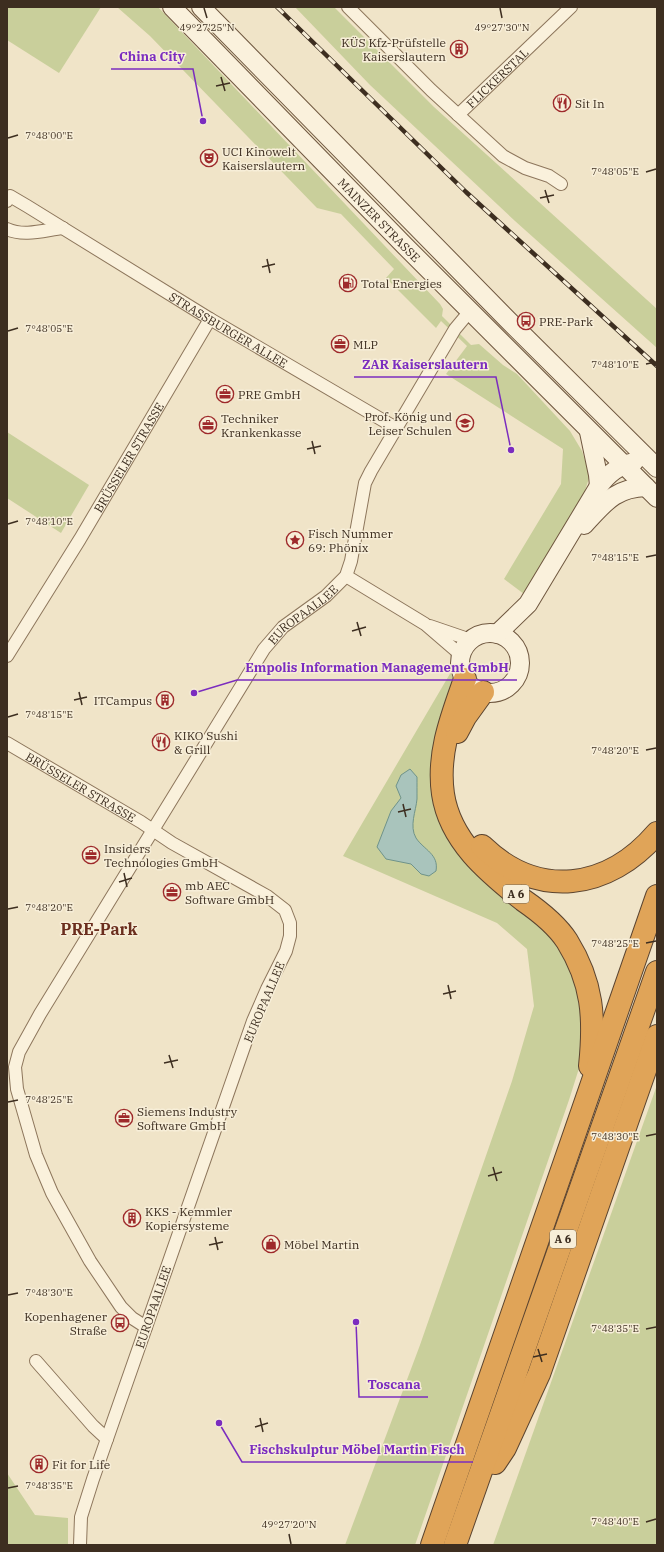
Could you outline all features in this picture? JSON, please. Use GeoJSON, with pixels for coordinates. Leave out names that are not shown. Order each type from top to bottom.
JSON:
{"type":"FeatureCollection","features":[{"type":"Feature","properties":{"kind":"highway","name":"A 6"},"geometry":{"type":"LineString","coordinates":[[465,679],[447,730],[442,762],[443,794],[450,818],[460,839],[478,862],[546,918],[566,940],[583,972],[592,1004],[593,1034],[584,1110]]}},
{"type":"Feature","properties":{"kind":"highway"},"geometry":{"type":"LineString","coordinates":[[483,692],[465,717],[457,732],[452,771],[454,793],[464,821],[473,836],[494,857],[511,869],[543,880],[574,881],[594,878],[611,871],[628,861],[646,846],[657,833]]}},
{"type":"Feature","properties":{"kind":"highway","name":"A 6"},"geometry":{"type":"LineString","coordinates":[[432,1545],[657,896]]}},
{"type":"Feature","properties":{"kind":"highway","name":"A 6"},"geometry":{"type":"LineString","coordinates":[[456,1545],[657,972]]}},
{"type":"Feature","properties":{"kind":"highway"},"geometry":{"type":"LineString","coordinates":[[469,1505],[505,1448],[539,1374],[652,1056],[657,1036]]}},
{"type":"Feature","properties":{"kind":"main road","name":"MAINZER STRASSE"},"geometry":{"type":"LineString","coordinates":[[172,7],[589,432],[651,493]]}},
{"type":"Feature","properties":{"kind":"main road","name":"MAINZER STRASSE"},"geometry":{"type":"LineString","coordinates":[[201,7],[484,296],[654,466]]}},
{"type":"Feature","properties":{"kind":"main road"},"geometry":{"type":"LineString","coordinates":[[470,311],[484,296]]}},
{"type":"Feature","properties":{"kind":"main road"},"geometry":{"type":"LineString","coordinates":[[589,432],[597,468],[599,486]]}},
{"type":"Feature","properties":{"kind":"main road"},"geometry":{"type":"LineString","coordinates":[[513,644],[528,604],[599,486],[608,475],[623,465],[635,462],[654,466]]}},
{"type":"Feature","properties":{"kind":"main road"},"geometry":{"type":"LineString","coordinates":[[563,547],[607,499],[629,489],[651,493]]}},
{"type":"Feature","properties":{"kind":"main road"},"geometry":{"type":"LineString","coordinates":[[497,634],[528,604]]}},
{"type":"Feature","properties":{"kind":"main road"},"geometry":{"type":"LineString","coordinates":[[488,633],[506,637],[513,644],[518,652],[521,662],[520,671],[516,680],[502,692],[483,692],[476,690],[465,679],[460,663],[466,648],[488,633]]}},
{"type":"Feature","properties":{"kind":"street","name":"FLICKERSTAL"},"geometry":{"type":"LineString","coordinates":[[348,7],[458,115],[503,156],[525,168],[549,176],[561,184]]}},
{"type":"Feature","properties":{"kind":"street","name":"FLICKERSTAL"},"geometry":{"type":"LineString","coordinates":[[458,115],[571,7]]}},
{"type":"Feature","properties":{"kind":"street","name":"STRASSBURGER ALLEE"},"geometry":{"type":"LineString","coordinates":[[8,197],[63,228],[210,319],[396,428]]}},
{"type":"Feature","properties":{"kind":"street"},"geometry":{"type":"LineString","coordinates":[[7,229],[14,233],[24,233],[63,228]]}},
{"type":"Feature","properties":{"kind":"street","name":"EUROPAALLEE"},"geometry":{"type":"LineString","coordinates":[[80,1545],[81,1517],[107,1439],[253,1021],[267,988],[286,951],[290,936],[290,923],[285,910],[278,903],[172,843],[154,830],[264,649],[283,627],[322,598],[346,576],[365,483],[455,329],[470,311]]}},
{"type":"Feature","properties":{"kind":"street","name":"BRÜSSELER STRASSE"},"geometry":{"type":"LineString","coordinates":[[7,656],[80,539],[210,319]]}},
{"type":"Feature","properties":{"kind":"street","name":"EUROPAALLEE"},"geometry":{"type":"LineString","coordinates":[[346,576],[466,648]]}},
{"type":"Feature","properties":{"kind":"street","name":"EUROPAALLEE"},"geometry":{"type":"LineString","coordinates":[[425,624],[466,648]]}},
{"type":"Feature","properties":{"kind":"street","name":"BRÜSSELER STRASSE"},"geometry":{"type":"LineString","coordinates":[[7,743],[154,830]]}},
{"type":"Feature","properties":{"kind":"street"},"geometry":{"type":"LineString","coordinates":[[146,1327],[132,1318],[121,1307],[90,1261],[52,1193],[36,1155],[24,1118],[11,1066],[40,1014],[154,830]]}},
{"type":"Feature","properties":{"kind":"street"},"geometry":{"type":"LineString","coordinates":[[36,1361],[93,1426],[107,1439]]}},
{"type":"Feature","properties":{"kind":"green space"},"geometry":{"type":"Polygon","coordinates":[[[7,7],[101,7],[59,73],[7,40],[7,7]]]}},
{"type":"Feature","properties":{"kind":"green space"},"geometry":{"type":"Polygon","coordinates":[[[117,7],[158,7],[440,304],[443,309],[442,316],[471,345],[479,344],[503,365],[517,374],[570,431],[582,451],[590,475],[581,503],[524,594],[504,579],[561,484],[563,449],[446,374],[467,346],[441,321],[436,328],[386,278],[394,269],[341,214],[317,208],[150,36],[117,7]]]}},
{"type":"Feature","properties":{"kind":"green space"},"geometry":{"type":"Polygon","coordinates":[[[295,7],[334,7],[434,107],[657,309],[657,348],[515,221],[370,85],[295,7]]]}},
{"type":"Feature","properties":{"kind":"green space"},"geometry":{"type":"Polygon","coordinates":[[[7,432],[89,485],[61,533],[7,498],[7,432]]]}},
{"type":"Feature","properties":{"kind":"green space"},"geometry":{"type":"Polygon","coordinates":[[[451,672],[454,683],[443,815],[555,940],[573,969],[587,1009],[587,1043],[569,1100],[415,1545],[345,1545],[420,1345],[512,1081],[534,1006],[527,949],[497,923],[343,856],[451,672]]]}},
{"type":"Feature","properties":{"kind":"green space"},"geometry":{"type":"Polygon","coordinates":[[[657,1085],[657,1545],[493,1545],[657,1085]]]}},
{"type":"Feature","properties":{"kind":"green space"},"geometry":{"type":"Polygon","coordinates":[[[7,1473],[35,1515],[68,1518],[68,1545],[7,1545],[7,1473]]]}},
{"type":"Feature","properties":{"kind":"water"},"geometry":{"type":"Polygon","coordinates":[[[410,769],[417,777],[417,799],[413,824],[414,833],[419,842],[433,856],[436,865],[436,871],[429,876],[421,874],[411,864],[386,859],[377,847],[391,811],[401,798],[396,786],[401,775],[410,769]]]}},
{"type":"Feature","properties":{"kind":"railway"},"geometry":{"type":"LineString","coordinates":[[277,7],[466,192],[657,366]]}},
{"type":"Feature","properties":{"kind":"place","name":"KÜS Kfz-Prüfstelle Kaiserslautern"},"geometry":{"type":"Point","coordinates":[459,49]}},
{"type":"Feature","properties":{"kind":"place","name":"Sit In"},"geometry":{"type":"Point","coordinates":[562,103]}},
{"type":"Feature","properties":{"kind":"place","name":"China City"},"geometry":{"type":"Point","coordinates":[203,121]}},
{"type":"Feature","properties":{"kind":"place","name":"UCI Kinowelt Kaiserslautern"},"geometry":{"type":"Point","coordinates":[209,158]}},
{"type":"Feature","properties":{"kind":"place","name":"Total Energies"},"geometry":{"type":"Point","coordinates":[348,283]}},
{"type":"Feature","properties":{"kind":"place","name":"PRE-Park"},"geometry":{"type":"Point","coordinates":[526,321]}},
{"type":"Feature","properties":{"kind":"place","name":"MLP"},"geometry":{"type":"Point","coordinates":[340,344]}},
{"type":"Feature","properties":{"kind":"place","name":"PRE GmbH"},"geometry":{"type":"Point","coordinates":[225,394]}},
{"type":"Feature","properties":{"kind":"place","name":"Prof. König und Leiser Schulen"},"geometry":{"type":"Point","coordinates":[465,423]}},
{"type":"Feature","properties":{"kind":"place","name":"Techniker Krankenkasse"},"geometry":{"type":"Point","coordinates":[208,425]}},
{"type":"Feature","properties":{"kind":"place","name":"ZAR Kaiserslautern"},"geometry":{"type":"Point","coordinates":[511,450]}},
{"type":"Feature","properties":{"kind":"place","name":"Fisch Nummer 69: Phönix"},"geometry":{"type":"Point","coordinates":[295,540]}},
{"type":"Feature","properties":{"kind":"place","name":"Empolis Information Management GmbH"},"geometry":{"type":"Point","coordinates":[194,693]}},
{"type":"Feature","properties":{"kind":"place","name":"ITCampus"},"geometry":{"type":"Point","coordinates":[165,700]}},
{"type":"Feature","properties":{"kind":"place","name":"KIKO Sushi & Grill"},"geometry":{"type":"Point","coordinates":[161,742]}},
{"type":"Feature","properties":{"kind":"place","name":"Insiders Technologies GmbH"},"geometry":{"type":"Point","coordinates":[91,855]}},
{"type":"Feature","properties":{"kind":"place","name":"mb AEC Software GmbH"},"geometry":{"type":"Point","coordinates":[172,892]}},
{"type":"Feature","properties":{"kind":"place","name":"Siemens Industry Software GmbH"},"geometry":{"type":"Point","coordinates":[124,1118]}},
{"type":"Feature","properties":{"kind":"place","name":"KKS - Kemmler Kopiersysteme"},"geometry":{"type":"Point","coordinates":[132,1218]}},
{"type":"Feature","properties":{"kind":"place","name":"Möbel Martin"},"geometry":{"type":"Point","coordinates":[271,1244]}},
{"type":"Feature","properties":{"kind":"place","name":"Toscana"},"geometry":{"type":"Point","coordinates":[356,1322]}},
{"type":"Feature","properties":{"kind":"place","name":"Kopenhagener Straße"},"geometry":{"type":"Point","coordinates":[120,1323]}},
{"type":"Feature","properties":{"kind":"place","name":"Fischskulptur Möbel Martin Fisch"},"geometry":{"type":"Point","coordinates":[219,1423]}},
{"type":"Feature","properties":{"kind":"place","name":"Fit for Life"},"geometry":{"type":"Point","coordinates":[39,1464]}},
{"type":"Feature","properties":{"kind":"district","name":"PRE-Park"},"geometry":{"type":"Point","coordinates":[99,929]}}]}
